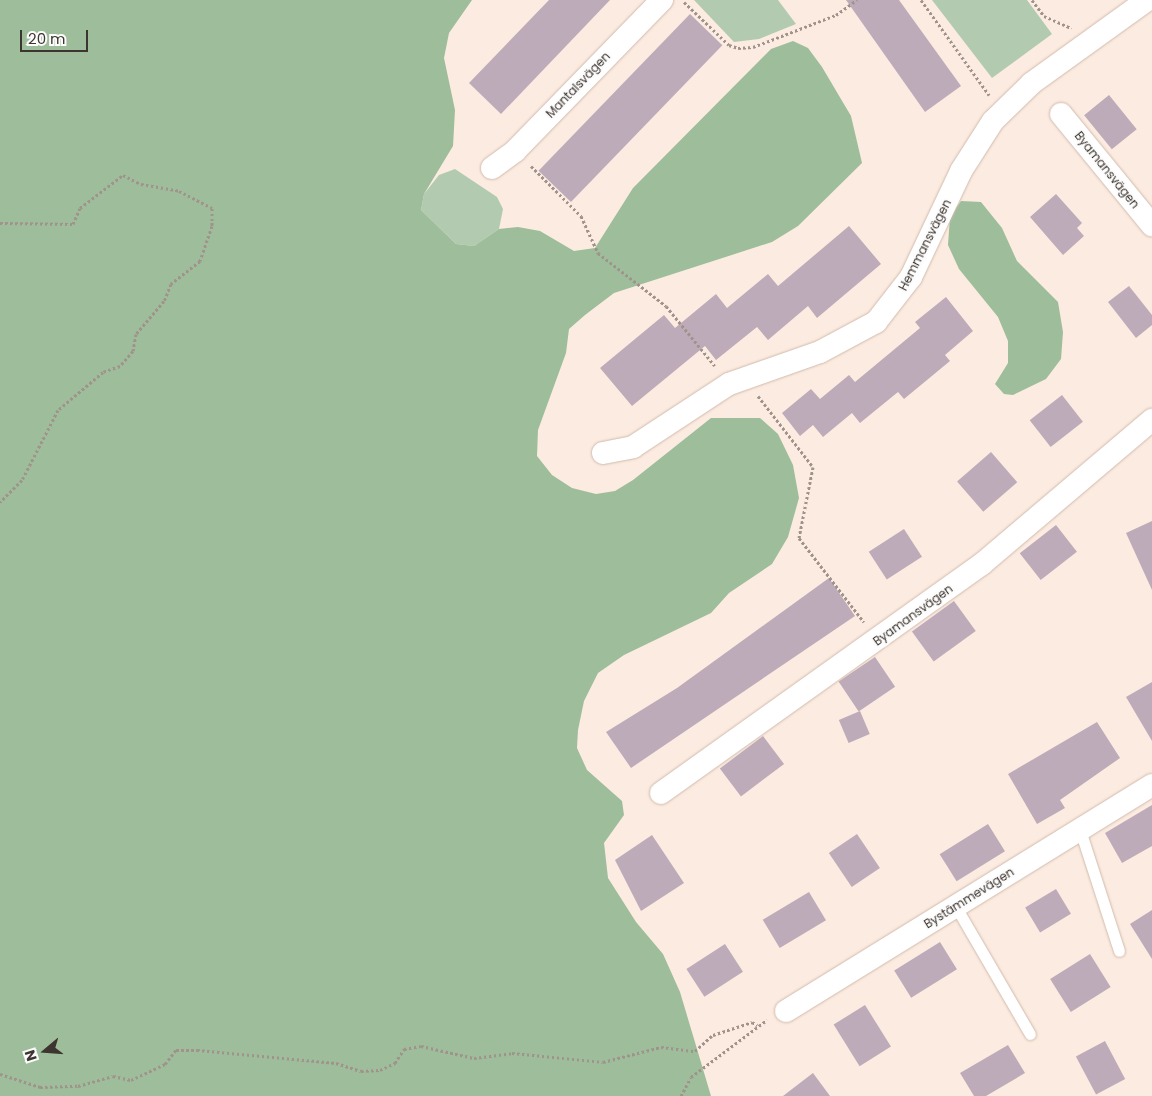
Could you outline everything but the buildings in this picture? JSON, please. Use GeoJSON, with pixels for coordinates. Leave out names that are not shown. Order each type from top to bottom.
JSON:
{"type":"FeatureCollection","features":[{"type":"Feature","properties":{"kind":"street","name":"Mantalsvägen"},"geometry":{"type":"LineString","coordinates":[[492,168],[515,151],[662,0]]}},
{"type":"Feature","properties":{"kind":"street","name":"Hemmansvägen"},"geometry":{"type":"LineString","coordinates":[[603,453],[633,447],[736,381],[820,352],[876,322],[911,277],[960,171],[1001,112],[1094,38],[1147,0]]}},
{"type":"Feature","properties":{"kind":"street","name":"Byamansvägen"},"geometry":{"type":"LineString","coordinates":[[1061,114],[1152,225]]}},
{"type":"Feature","properties":{"kind":"street","name":"Byamansvägen"},"geometry":{"type":"LineString","coordinates":[[661,793],[982,564],[1152,420]]}},
{"type":"Feature","properties":{"kind":"street","name":"Bystämmevägen"},"geometry":{"type":"LineString","coordinates":[[786,1011],[1152,785]]}},
{"type":"Feature","properties":{"kind":"lane"},"geometry":{"type":"LineString","coordinates":[[1080,830],[1119,951]]}},
{"type":"Feature","properties":{"kind":"lane"},"geometry":{"type":"LineString","coordinates":[[956,906],[1030,1034]]}},
{"type":"Feature","properties":{"kind":"path"},"geometry":{"type":"LineString","coordinates":[[681,0],[729,45],[738,48],[753,47],[836,15],[857,0]]}},
{"type":"Feature","properties":{"kind":"path"},"geometry":{"type":"LineString","coordinates":[[921,0],[1001,112]]}},
{"type":"Feature","properties":{"kind":"path"},"geometry":{"type":"LineString","coordinates":[[1032,0],[1044,16],[1094,38]]}},
{"type":"Feature","properties":{"kind":"path"},"geometry":{"type":"LineString","coordinates":[[515,151],[581,216],[598,253],[666,306],[811,461],[813,474],[800,538],[878,640]]}},
{"type":"Feature","properties":{"kind":"path"},"geometry":{"type":"LineString","coordinates":[[0,223],[73,224],[80,208],[123,175],[180,192],[212,208],[212,226],[200,261],[170,284],[164,301],[136,334],[133,351],[120,366],[103,372],[58,410],[22,480],[0,502]]}},
{"type":"Feature","properties":{"kind":"path"},"geometry":{"type":"LineString","coordinates":[[681,1096],[692,1077],[757,1025],[786,1011]]}},
{"type":"Feature","properties":{"kind":"path"},"geometry":{"type":"LineString","coordinates":[[0,1074],[40,1087],[78,1086],[113,1076],[131,1080],[165,1064],[176,1050],[197,1050],[336,1063],[361,1071],[380,1070],[395,1064],[404,1048],[421,1046],[474,1058],[512,1053],[603,1062],[661,1047],[695,1051],[713,1035],[752,1022],[757,1025]]}},
{"type":"Feature","properties":{"kind":"green space"},"geometry":{"type":"Polygon","coordinates":[[[0,0],[472,0],[449,33],[444,58],[455,110],[453,146],[424,194],[421,210],[456,244],[474,246],[499,229],[518,227],[540,231],[574,251],[595,248],[633,188],[771,49],[793,41],[808,48],[822,67],[851,116],[862,163],[798,226],[772,242],[614,293],[585,315],[569,329],[566,353],[538,430],[537,456],[552,475],[572,488],[596,494],[615,491],[633,480],[711,418],[760,418],[778,434],[793,465],[799,498],[788,537],[772,564],[729,593],[711,613],[624,655],[598,673],[584,701],[578,730],[577,748],[587,770],[622,801],[624,815],[604,843],[608,878],[636,922],[663,954],[680,992],[711,1096],[0,1096],[0,0]]]}},
{"type":"Feature","properties":{"kind":"green space"},"geometry":{"type":"Polygon","coordinates":[[[694,0],[778,0],[796,24],[759,39],[734,42],[694,0]]]}},
{"type":"Feature","properties":{"kind":"green space"},"geometry":{"type":"Polygon","coordinates":[[[932,0],[1027,0],[1052,34],[992,78],[932,0]]]}},
{"type":"Feature","properties":{"kind":"green space"},"geometry":{"type":"Polygon","coordinates":[[[455,169],[497,197],[503,209],[499,229],[474,246],[456,244],[421,210],[424,194],[439,175],[455,169]]]}},
{"type":"Feature","properties":{"kind":"green space"},"geometry":{"type":"Polygon","coordinates":[[[961,201],[981,202],[1002,228],[1017,261],[1058,302],[1063,332],[1061,359],[1046,379],[1013,395],[1004,394],[995,384],[1008,363],[1008,341],[998,317],[959,269],[948,245],[950,216],[961,201]]]}}]}
